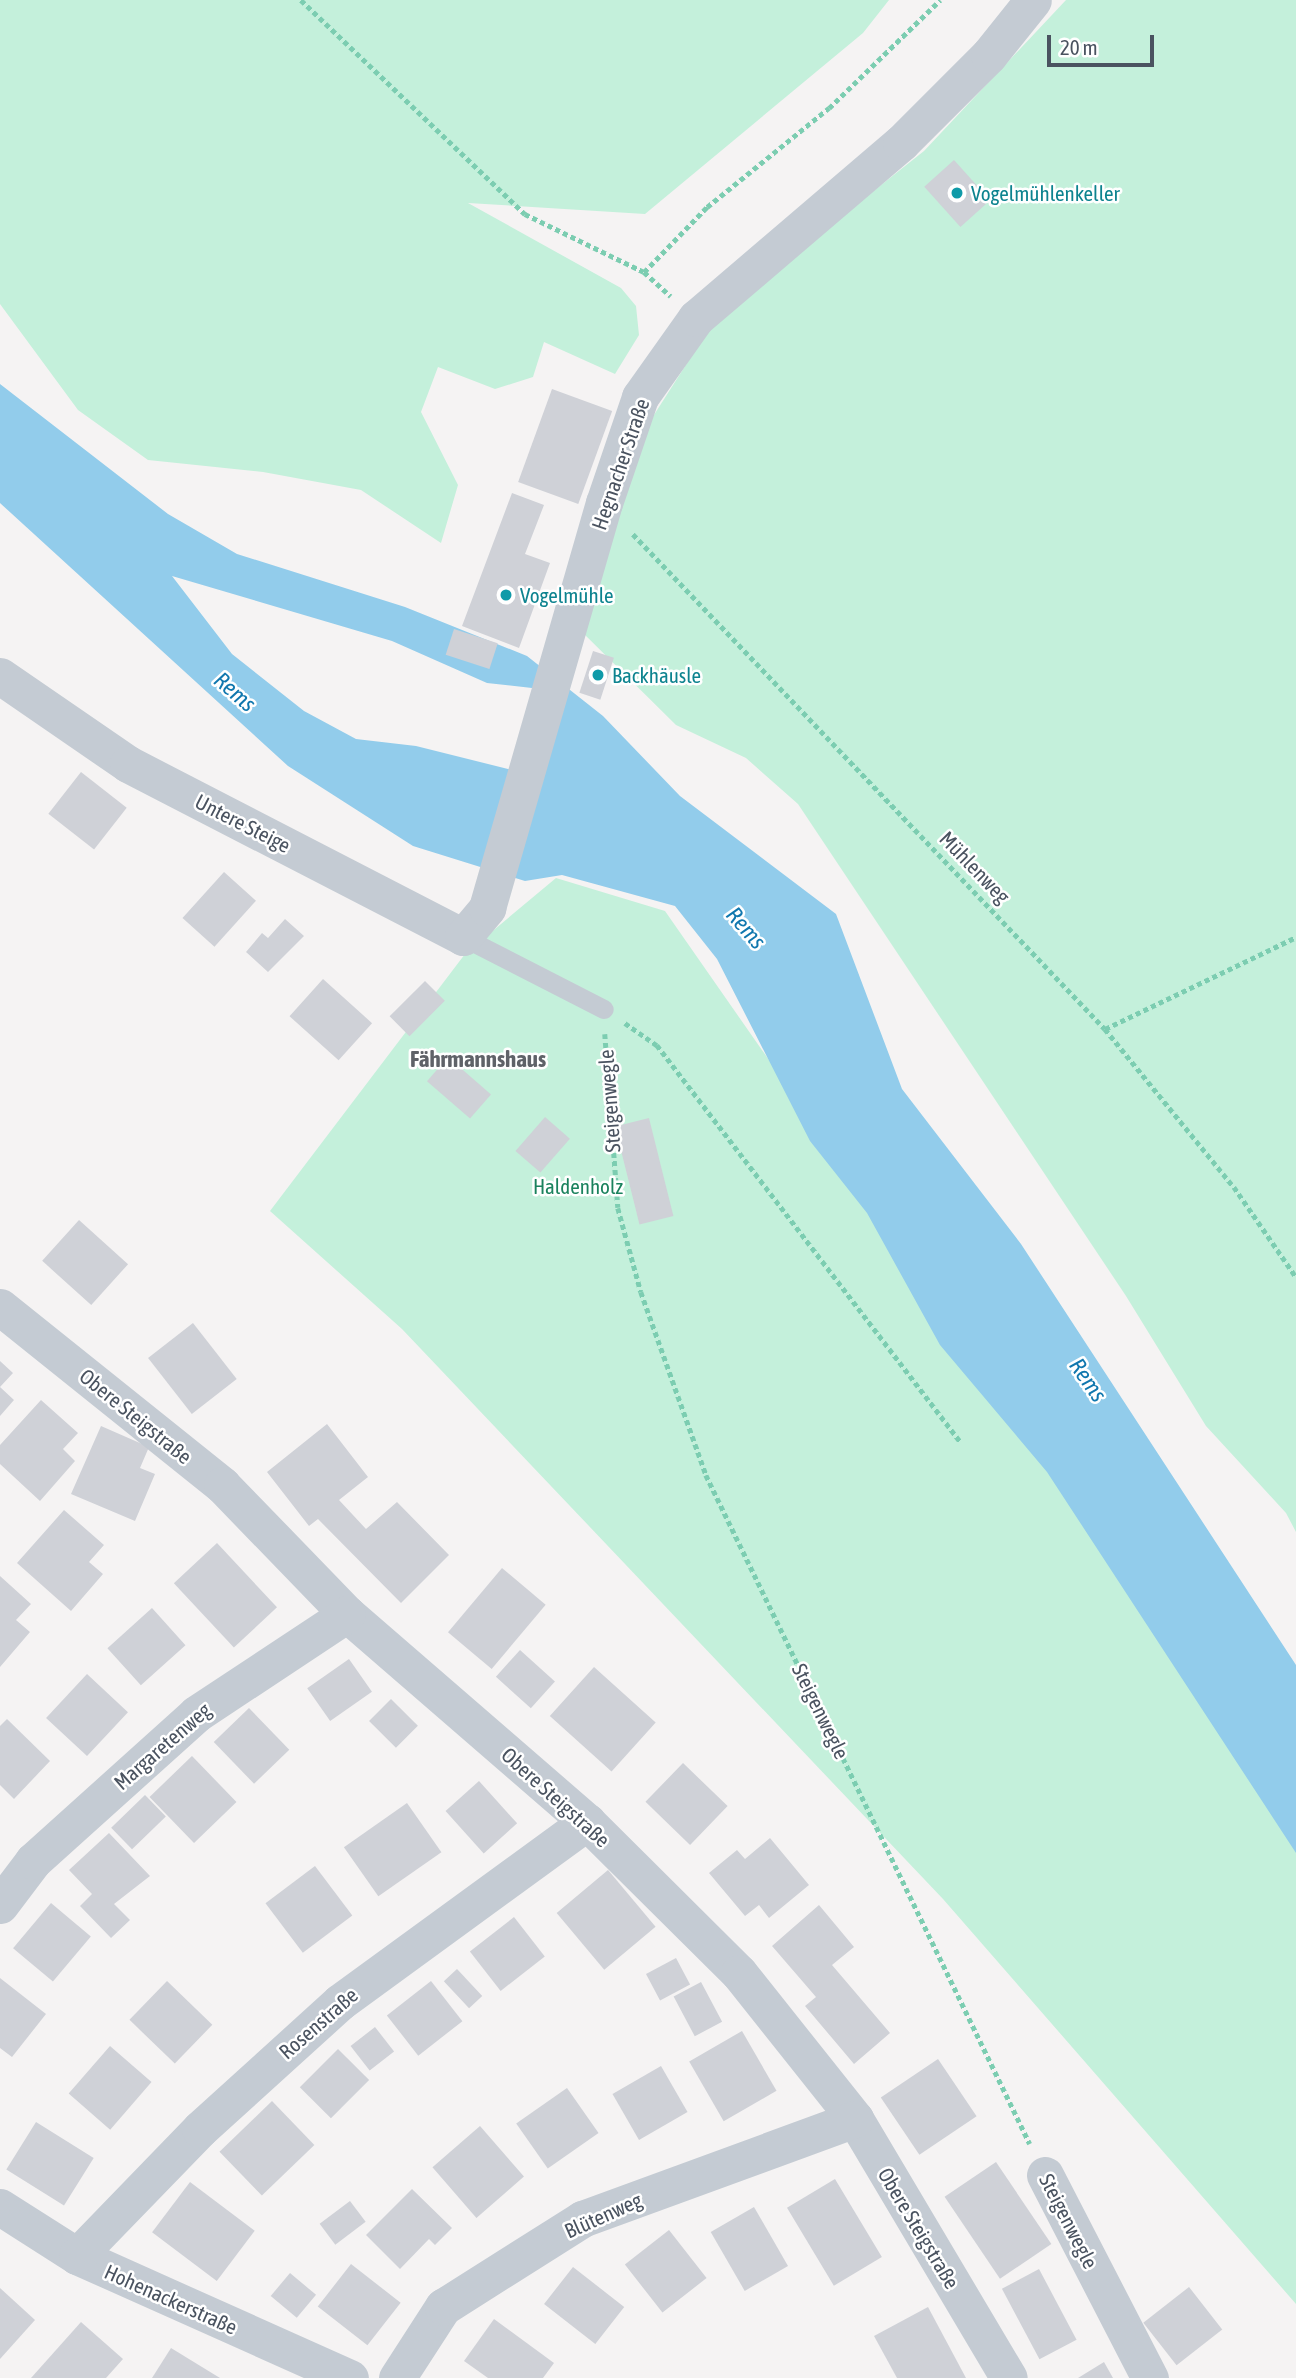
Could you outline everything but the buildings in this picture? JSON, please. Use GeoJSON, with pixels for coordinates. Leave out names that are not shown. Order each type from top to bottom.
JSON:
{"type":"FeatureCollection","features":[{"type":"Feature","properties":{"kind":"street","name":"Hegnacher Straße"},"geometry":{"type":"LineString","coordinates":[[463,937],[487,908],[604,503],[640,397],[696,318],[901,143],[989,55],[1033,0]]}},
{"type":"Feature","properties":{"kind":"street","name":"Untere Steige"},"geometry":{"type":"LineString","coordinates":[[0,676],[128,764],[463,937]]}},
{"type":"Feature","properties":{"kind":"street","name":"Obere Steigstraße"},"geometry":{"type":"LineString","coordinates":[[0,1307],[222,1485],[347,1614],[587,1822],[739,1973],[855,2119],[1009,2378]]}},
{"type":"Feature","properties":{"kind":"street","name":"Margaretenweg"},"geometry":{"type":"LineString","coordinates":[[0,1905],[33,1861],[196,1714],[347,1614]]}},
{"type":"Feature","properties":{"kind":"street","name":"Rosenstraße"},"geometry":{"type":"LineString","coordinates":[[77,2256],[200,2129],[340,2002],[587,1822]]}},
{"type":"Feature","properties":{"kind":"street","name":"Blütenweg"},"geometry":{"type":"LineString","coordinates":[[397,2378],[443,2307],[582,2219],[855,2119]]}},
{"type":"Feature","properties":{"kind":"street","name":"Steigenwegle"},"geometry":{"type":"LineString","coordinates":[[1045,2175],[1150,2378]]}},
{"type":"Feature","properties":{"kind":"street","name":"Hohenackerstraße"},"geometry":{"type":"LineString","coordinates":[[0,2207],[77,2256],[313,2371],[350,2378]]}},
{"type":"Feature","properties":{"kind":"lane"},"geometry":{"type":"LineString","coordinates":[[463,937],[604,1009]]}},
{"type":"Feature","properties":{"kind":"path"},"geometry":{"type":"LineString","coordinates":[[301,0],[525,214],[644,272],[707,208],[829,108],[940,0]]}},
{"type":"Feature","properties":{"kind":"path","name":"Mühlenweg"},"geometry":{"type":"LineString","coordinates":[[604,503],[1105,1028],[1234,1187],[1296,1277]]}},
{"type":"Feature","properties":{"kind":"path"},"geometry":{"type":"LineString","coordinates":[[1105,1028],[1296,937]]}},
{"type":"Feature","properties":{"kind":"path"},"geometry":{"type":"LineString","coordinates":[[604,1009],[657,1045],[960,1442]]}},
{"type":"Feature","properties":{"kind":"path","name":"Steigenwegle"},"geometry":{"type":"LineString","coordinates":[[604,1009],[618,1208],[641,1292],[706,1475],[1045,2175]]}},
{"type":"Feature","properties":{"kind":"green space"},"geometry":{"type":"Polygon","coordinates":[[[0,0],[889,0],[863,33],[645,214],[468,203],[621,288],[636,306],[639,335],[615,374],[544,342],[533,377],[495,389],[438,367],[421,412],[458,485],[441,543],[361,490],[263,472],[148,460],[78,410],[0,304],[0,0]]]}},
{"type":"Feature","properties":{"kind":"green space"},"geometry":{"type":"Polygon","coordinates":[[[1066,0],[1296,0],[1296,1532],[1286,1513],[1206,1426],[1126,1296],[798,804],[746,758],[676,725],[582,632],[629,454],[712,324],[727,307],[924,151],[1066,0]]]}},
{"type":"Feature","properties":{"kind":"green space","name":"Haldenholz"},"geometry":{"type":"Polygon","coordinates":[[[556,878],[665,911],[1296,1816],[1296,2304],[943,1899],[402,1329],[270,1211],[465,954],[556,878]]]}},
{"type":"Feature","properties":{"kind":"water","name":"Rems"},"geometry":{"type":"Polygon","coordinates":[[[0,384],[168,514],[237,554],[405,607],[527,656],[603,716],[680,796],[836,914],[902,1089],[1021,1244],[1296,1665],[1296,1853],[1047,1472],[940,1345],[867,1213],[810,1141],[717,959],[675,906],[562,875],[525,881],[413,846],[288,766],[0,503],[0,384]],[[172,576],[232,654],[304,711],[356,739],[416,746],[540,777],[532,688],[487,683],[392,641],[172,576]]]}},
{"type":"Feature","properties":{"kind":"place","name":"Vogelmühlenkeller"},"geometry":{"type":"Point","coordinates":[957,193]}},
{"type":"Feature","properties":{"kind":"place","name":"Vogelmühle"},"geometry":{"type":"Point","coordinates":[506,595]}},
{"type":"Feature","properties":{"kind":"place","name":"Backhäusle"},"geometry":{"type":"Point","coordinates":[598,675]}},
{"type":"Feature","properties":{"kind":"district","name":"Fährmannshaus"},"geometry":{"type":"Point","coordinates":[478,1059]}}]}
